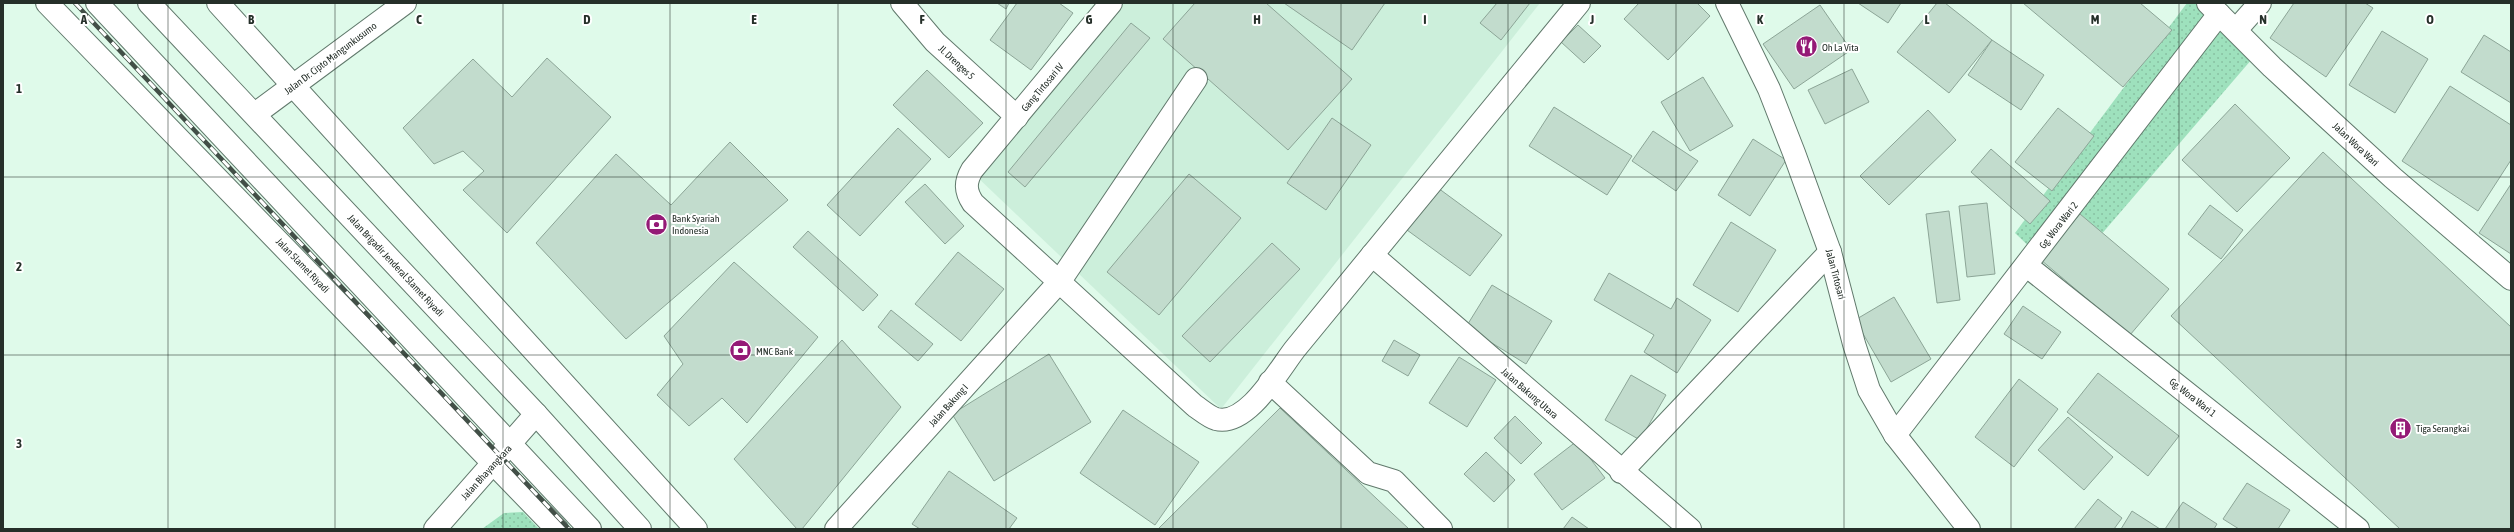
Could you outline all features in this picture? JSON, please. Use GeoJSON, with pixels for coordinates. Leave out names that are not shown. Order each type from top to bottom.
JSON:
{"type":"FeatureCollection","features":[{"type":"Feature","properties":{"kind":"street","name":"Jalan Slamet Riyadi"},"geometry":{"type":"LineString","coordinates":[[47,3],[494,462],[557,529]]}},
{"type":"Feature","properties":{"kind":"street"},"geometry":{"type":"LineString","coordinates":[[97,3],[590,529]]}},
{"type":"Feature","properties":{"kind":"street","name":"Jalan Brigadir Jenderal Slamet Riyadi"},"geometry":{"type":"LineString","coordinates":[[149,3],[536,414],[640,529]]}},
{"type":"Feature","properties":{"kind":"street"},"geometry":{"type":"LineString","coordinates":[[218,3],[696,529]]}},
{"type":"Feature","properties":{"kind":"street","name":"Jalan Dr. Cipto Mangunkusumo"},"geometry":{"type":"LineString","coordinates":[[255,114],[405,3]]}},
{"type":"Feature","properties":{"kind":"street","name":"Jl. Drenges 5"},"geometry":{"type":"LineString","coordinates":[[902,3],[935,42],[1017,117]]}},
{"type":"Feature","properties":{"kind":"street","name":"Gang Tirtosari IV"},"geometry":{"type":"LineString","coordinates":[[1060,281],[973,203],[967,194],[967,186],[972,170],[1111,3]]}},
{"type":"Feature","properties":{"kind":"street"},"geometry":{"type":"LineString","coordinates":[[1060,281],[1195,406],[1215,419],[1230,420],[1250,408],[1372,255],[1579,3]]}},
{"type":"Feature","properties":{"kind":"street","name":"Jalan Tirtosari"},"geometry":{"type":"LineString","coordinates":[[1727,3],[1769,89],[1830,252],[1854,344],[1870,390],[1895,435],[1969,529]]}},
{"type":"Feature","properties":{"kind":"street"},"geometry":{"type":"LineString","coordinates":[[2236,30],[2260,3]]}},
{"type":"Feature","properties":{"kind":"street","name":"Jalan Wora Wari"},"geometry":{"type":"LineString","coordinates":[[2214,8],[2387,172],[2511,279]]}},
{"type":"Feature","properties":{"kind":"street","name":"Gg. Wora Wari 2"},"geometry":{"type":"LineString","coordinates":[[1895,435],[2027,266],[2214,8]]}},
{"type":"Feature","properties":{"kind":"street","name":"Jalan Bakung I"},"geometry":{"type":"LineString","coordinates":[[836,529],[1060,281],[1196,79]]}},
{"type":"Feature","properties":{"kind":"street"},"geometry":{"type":"LineString","coordinates":[[1622,472],[1830,252]]}},
{"type":"Feature","properties":{"kind":"street","name":"Jalan Bakung Utara"},"geometry":{"type":"LineString","coordinates":[[1372,255],[1622,472],[1690,529]]}},
{"type":"Feature","properties":{"kind":"street","name":"Gg. Wora Wari 1"},"geometry":{"type":"LineString","coordinates":[[2027,266],[2358,529]]}},
{"type":"Feature","properties":{"kind":"street"},"geometry":{"type":"LineString","coordinates":[[1270,382],[1368,474],[1394,481],[1441,529]]}},
{"type":"Feature","properties":{"kind":"street","name":"Jalan Bhayangkara"},"geometry":{"type":"LineString","coordinates":[[435,529],[536,414]]}},
{"type":"Feature","properties":{"kind":"shaded area"},"geometry":{"type":"Polygon","coordinates":[[[1118,3],[1540,3],[1221,409],[975,175],[1118,3]]]}},
{"type":"Feature","properties":{"kind":"green space"},"geometry":{"type":"Polygon","coordinates":[[[2187,3],[2208,3],[2258,52],[2063,279],[2015,233],[2187,3]]]}},
{"type":"Feature","properties":{"kind":"green space"},"geometry":{"type":"Polygon","coordinates":[[[523,512],[539,529],[482,529],[504,513],[523,512]]]}},
{"type":"Feature","properties":{"kind":"building"},"geometry":{"type":"Polygon","coordinates":[[[997,3],[1009,3],[1006,9],[997,3]]]}},
{"type":"Feature","properties":{"kind":"building"},"geometry":{"type":"Polygon","coordinates":[[[1017,3],[1059,3],[1073,13],[1031,70],[990,40],[1017,3]]]}},
{"type":"Feature","properties":{"kind":"building"},"geometry":{"type":"Polygon","coordinates":[[[1195,3],[1266,3],[1352,79],[1288,150],[1163,39],[1195,3]]]}},
{"type":"Feature","properties":{"kind":"building"},"geometry":{"type":"Polygon","coordinates":[[[1284,3],[1385,3],[1352,50],[1284,3]]]}},
{"type":"Feature","properties":{"kind":"building"},"geometry":{"type":"Polygon","coordinates":[[[1497,3],[1530,3],[1501,40],[1480,23],[1497,3]]]}},
{"type":"Feature","properties":{"kind":"building"},"geometry":{"type":"Polygon","coordinates":[[[1639,3],[1697,3],[1710,16],[1668,60],[1624,19],[1639,3]]]}},
{"type":"Feature","properties":{"kind":"building"},"geometry":{"type":"Polygon","coordinates":[[[1858,3],[1901,3],[1888,23],[1858,3]]]}},
{"type":"Feature","properties":{"kind":"building"},"geometry":{"type":"Polygon","coordinates":[[[1937,3],[1945,3],[1992,40],[1949,93],[1897,52],[1937,3]]]}},
{"type":"Feature","properties":{"kind":"building"},"geometry":{"type":"Polygon","coordinates":[[[2023,3],[2140,3],[2172,30],[2123,87],[2023,3]]]}},
{"type":"Feature","properties":{"kind":"building"},"geometry":{"type":"Polygon","coordinates":[[[2294,3],[2365,3],[2373,8],[2326,77],[2270,38],[2294,3]]]}},
{"type":"Feature","properties":{"kind":"building","name":"Oh La Vita"},"geometry":{"type":"Polygon","coordinates":[[[1820,5],[1851,50],[1794,89],[1763,44],[1820,5]]]}},
{"type":"Feature","properties":{"kind":"building"},"geometry":{"type":"Polygon","coordinates":[[[1131,23],[1150,38],[1025,187],[1008,172],[1131,23]]]}},
{"type":"Feature","properties":{"kind":"building"},"geometry":{"type":"Polygon","coordinates":[[[1578,25],[1601,46],[1584,63],[1561,42],[1578,25]]]}},
{"type":"Feature","properties":{"kind":"building"},"geometry":{"type":"Polygon","coordinates":[[[2382,31],[2428,59],[2395,113],[2349,85],[2382,31]]]}},
{"type":"Feature","properties":{"kind":"building"},"geometry":{"type":"Polygon","coordinates":[[[2484,35],[2511,52],[2511,103],[2461,72],[2484,35]]]}},
{"type":"Feature","properties":{"kind":"building"},"geometry":{"type":"Polygon","coordinates":[[[1992,40],[2044,75],[2021,110],[1968,75],[1992,40]]]}},
{"type":"Feature","properties":{"kind":"building"},"geometry":{"type":"Polygon","coordinates":[[[547,58],[611,117],[507,233],[463,190],[484,171],[463,151],[434,164],[403,128],[473,59],[512,97],[547,58]]]}},
{"type":"Feature","properties":{"kind":"building"},"geometry":{"type":"Polygon","coordinates":[[[1852,69],[1869,102],[1825,124],[1808,90],[1852,69]]]}},
{"type":"Feature","properties":{"kind":"building"},"geometry":{"type":"Polygon","coordinates":[[[927,70],[983,123],[949,158],[893,105],[927,70]]]}},
{"type":"Feature","properties":{"kind":"building"},"geometry":{"type":"Polygon","coordinates":[[[1703,77],[1733,126],[1690,151],[1661,102],[1703,77]]]}},
{"type":"Feature","properties":{"kind":"building"},"geometry":{"type":"Polygon","coordinates":[[[2450,86],[2511,125],[2511,160],[2478,211],[2402,161],[2450,86]]]}},
{"type":"Feature","properties":{"kind":"building"},"geometry":{"type":"Polygon","coordinates":[[[2235,104],[2290,158],[2237,212],[2182,160],[2235,104]]]}},
{"type":"Feature","properties":{"kind":"building"},"geometry":{"type":"Polygon","coordinates":[[[1554,107],[1632,156],[1607,195],[1529,146],[1554,107]]]}},
{"type":"Feature","properties":{"kind":"building"},"geometry":{"type":"Polygon","coordinates":[[[2058,108],[2094,136],[2052,191],[2015,162],[2058,108]]]}},
{"type":"Feature","properties":{"kind":"building"},"geometry":{"type":"Polygon","coordinates":[[[1928,110],[1956,140],[1889,205],[1860,176],[1928,110]]]}},
{"type":"Feature","properties":{"kind":"building"},"geometry":{"type":"Polygon","coordinates":[[[1332,118],[1371,145],[1326,210],[1287,183],[1332,118]]]}},
{"type":"Feature","properties":{"kind":"building"},"geometry":{"type":"Polygon","coordinates":[[[898,128],[931,159],[860,236],[827,205],[898,128]]]}},
{"type":"Feature","properties":{"kind":"building"},"geometry":{"type":"Polygon","coordinates":[[[1653,131],[1698,161],[1676,191],[1632,161],[1653,131]]]}},
{"type":"Feature","properties":{"kind":"building"},"geometry":{"type":"Polygon","coordinates":[[[1753,139],[1786,160],[1750,216],[1718,195],[1753,139]]]}},
{"type":"Feature","properties":{"kind":"building","name":"Bank Syariah Indonesia"},"geometry":{"type":"Polygon","coordinates":[[[730,142],[788,200],[626,339],[536,243],[616,154],[671,205],[730,142]]]}},
{"type":"Feature","properties":{"kind":"building"},"geometry":{"type":"Polygon","coordinates":[[[1991,149],[2050,201],[2030,224],[1971,172],[1991,149]]]}},
{"type":"Feature","properties":{"kind":"building","name":"Tiga Serangkai"},"geometry":{"type":"Polygon","coordinates":[[[2323,152],[2511,327],[2511,529],[2400,529],[2171,316],[2323,152]]]}},
{"type":"Feature","properties":{"kind":"building"},"geometry":{"type":"Polygon","coordinates":[[[1189,174],[1241,218],[1159,315],[1107,272],[1189,174]]]}},
{"type":"Feature","properties":{"kind":"building"},"geometry":{"type":"Polygon","coordinates":[[[925,184],[964,226],[945,244],[905,202],[925,184]]]}},
{"type":"Feature","properties":{"kind":"building"},"geometry":{"type":"Polygon","coordinates":[[[2511,184],[2511,254],[2479,233],[2511,184]]]}},
{"type":"Feature","properties":{"kind":"building"},"geometry":{"type":"Polygon","coordinates":[[[1438,188],[1502,235],[1470,276],[1407,230],[1438,188]]]}},
{"type":"Feature","properties":{"kind":"building"},"geometry":{"type":"Polygon","coordinates":[[[1987,203],[1995,274],[1967,277],[1959,206],[1987,203]]]}},
{"type":"Feature","properties":{"kind":"building"},"geometry":{"type":"Polygon","coordinates":[[[2210,205],[2243,230],[2221,259],[2188,234],[2210,205]]]}},
{"type":"Feature","properties":{"kind":"building"},"geometry":{"type":"Polygon","coordinates":[[[1949,211],[1960,300],[1937,303],[1926,214],[1949,211]]]}},
{"type":"Feature","properties":{"kind":"building"},"geometry":{"type":"Polygon","coordinates":[[[2080,214],[2169,289],[2130,335],[2041,260],[2080,214]]]}},
{"type":"Feature","properties":{"kind":"building"},"geometry":{"type":"Polygon","coordinates":[[[1731,222],[1776,250],[1738,312],[1693,285],[1731,222]]]}},
{"type":"Feature","properties":{"kind":"building"},"geometry":{"type":"Polygon","coordinates":[[[808,231],[878,295],[863,311],[793,247],[808,231]]]}},
{"type":"Feature","properties":{"kind":"building"},"geometry":{"type":"Polygon","coordinates":[[[1272,243],[1300,269],[1210,362],[1182,336],[1272,243]]]}},
{"type":"Feature","properties":{"kind":"building"},"geometry":{"type":"Polygon","coordinates":[[[958,252],[1004,289],[961,341],[915,304],[958,252]]]}},
{"type":"Feature","properties":{"kind":"building","name":"MNC Bank"},"geometry":{"type":"Polygon","coordinates":[[[734,262],[818,337],[747,423],[722,398],[689,426],[657,395],[683,364],[664,336],[734,262]]]}},
{"type":"Feature","properties":{"kind":"building"},"geometry":{"type":"Polygon","coordinates":[[[1609,273],[1671,309],[1677,298],[1711,320],[1677,373],[1644,352],[1654,335],[1594,300],[1609,273]]]}},
{"type":"Feature","properties":{"kind":"building"},"geometry":{"type":"Polygon","coordinates":[[[1492,285],[1552,321],[1526,364],[1466,327],[1492,285]]]}},
{"type":"Feature","properties":{"kind":"building"},"geometry":{"type":"Polygon","coordinates":[[[1894,297],[1931,359],[1891,382],[1855,320],[1894,297]]]}},
{"type":"Feature","properties":{"kind":"building"},"geometry":{"type":"Polygon","coordinates":[[[2023,306],[2061,332],[2042,359],[2004,334],[2023,306]]]}},
{"type":"Feature","properties":{"kind":"building"},"geometry":{"type":"Polygon","coordinates":[[[891,310],[933,344],[918,361],[878,327],[891,310]]]}},
{"type":"Feature","properties":{"kind":"building"},"geometry":{"type":"Polygon","coordinates":[[[842,340],[901,407],[802,529],[797,529],[734,459],[842,340]]]}},
{"type":"Feature","properties":{"kind":"building"},"geometry":{"type":"Polygon","coordinates":[[[1394,340],[1420,355],[1408,376],[1382,361],[1394,340]]]}},
{"type":"Feature","properties":{"kind":"building"},"geometry":{"type":"Polygon","coordinates":[[[1049,354],[1091,422],[994,481],[952,414],[1049,354]]]}},
{"type":"Feature","properties":{"kind":"building"},"geometry":{"type":"Polygon","coordinates":[[[1459,357],[1496,380],[1467,427],[1429,403],[1459,357]]]}},
{"type":"Feature","properties":{"kind":"building"},"geometry":{"type":"Polygon","coordinates":[[[2098,373],[2179,436],[2148,476],[2067,412],[2098,373]]]}},
{"type":"Feature","properties":{"kind":"building"},"geometry":{"type":"Polygon","coordinates":[[[1631,375],[1666,395],[1640,440],[1605,420],[1631,375]]]}},
{"type":"Feature","properties":{"kind":"building"},"geometry":{"type":"Polygon","coordinates":[[[2019,379],[2058,409],[2014,467],[1975,437],[2019,379]]]}},
{"type":"Feature","properties":{"kind":"building"},"geometry":{"type":"Polygon","coordinates":[[[1280,408],[1409,529],[1158,529],[1280,408]]]}},
{"type":"Feature","properties":{"kind":"building"},"geometry":{"type":"Polygon","coordinates":[[[1123,410],[1199,462],[1155,525],[1080,473],[1123,410]]]}},
{"type":"Feature","properties":{"kind":"building"},"geometry":{"type":"Polygon","coordinates":[[[1515,416],[1542,443],[1521,464],[1494,438],[1515,416]]]}},
{"type":"Feature","properties":{"kind":"building"},"geometry":{"type":"Polygon","coordinates":[[[2068,417],[2113,457],[2084,490],[2038,450],[2068,417]]]}},
{"type":"Feature","properties":{"kind":"building"},"geometry":{"type":"Polygon","coordinates":[[[1577,441],[1605,478],[1562,510],[1534,474],[1577,441]]]}},
{"type":"Feature","properties":{"kind":"building"},"geometry":{"type":"Polygon","coordinates":[[[1486,452],[1515,480],[1494,502],[1464,474],[1486,452]]]}},
{"type":"Feature","properties":{"kind":"building"},"geometry":{"type":"Polygon","coordinates":[[[949,471],[1017,518],[1009,529],[920,529],[912,524],[949,471]]]}},
{"type":"Feature","properties":{"kind":"building"},"geometry":{"type":"Polygon","coordinates":[[[2247,483],[2290,510],[2278,529],[2239,529],[2223,519],[2247,483]]]}},
{"type":"Feature","properties":{"kind":"building"},"geometry":{"type":"Polygon","coordinates":[[[2098,499],[2122,518],[2114,529],[2074,529],[2098,499]]]}},
{"type":"Feature","properties":{"kind":"building"},"geometry":{"type":"Polygon","coordinates":[[[2183,502],[2217,524],[2214,529],[2165,529],[2183,502]]]}},
{"type":"Feature","properties":{"kind":"building"},"geometry":{"type":"Polygon","coordinates":[[[2132,511],[2160,529],[2121,529],[2132,511]]]}},
{"type":"Feature","properties":{"kind":"building"},"geometry":{"type":"Polygon","coordinates":[[[1572,517],[1589,529],[1563,529],[1572,517]]]}},
{"type":"Feature","properties":{"kind":"railway"},"geometry":{"type":"LineString","coordinates":[[75,3],[569,529]]}},
{"type":"Feature","properties":{"kind":"place","name":"Oh La Vita"},"geometry":{"type":"Point","coordinates":[1807,47]}},
{"type":"Feature","properties":{"kind":"place","name":"Bank Syariah Indonesia"},"geometry":{"type":"Point","coordinates":[656,224]}},
{"type":"Feature","properties":{"kind":"place","name":"MNC Bank"},"geometry":{"type":"Point","coordinates":[741,351]}},
{"type":"Feature","properties":{"kind":"place","name":"Tiga Serangkai"},"geometry":{"type":"Point","coordinates":[2401,428]}}]}
